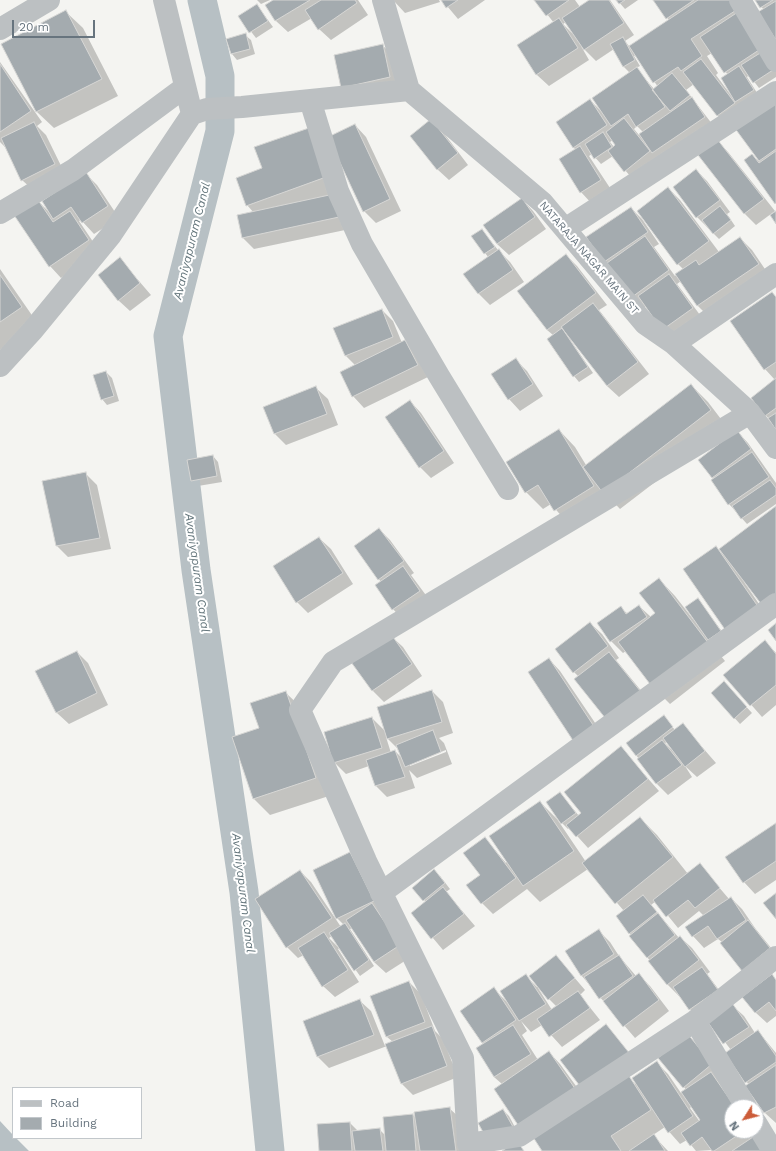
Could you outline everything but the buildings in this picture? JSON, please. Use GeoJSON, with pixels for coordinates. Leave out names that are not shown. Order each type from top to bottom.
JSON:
{"type":"FeatureCollection","features":[{"type":"Feature","properties":{"kind":"street"},"geometry":{"type":"LineString","coordinates":[[0,29],[49,0]]}},
{"type":"Feature","properties":{"kind":"street"},"geometry":{"type":"LineString","coordinates":[[164,0],[185,87],[200,112]]}},
{"type":"Feature","properties":{"kind":"street"},"geometry":{"type":"LineString","coordinates":[[0,366],[33,330],[111,235],[200,112],[409,90],[383,0]]}},
{"type":"Feature","properties":{"kind":"street"},"geometry":{"type":"LineString","coordinates":[[740,0],[776,60]]}},
{"type":"Feature","properties":{"kind":"street"},"geometry":{"type":"LineString","coordinates":[[0,213],[73,170],[185,87]]}},
{"type":"Feature","properties":{"kind":"street","name":"NATARAJA NAGAR MAIN ST"},"geometry":{"type":"LineString","coordinates":[[409,90],[543,202],[645,324],[674,344],[750,413],[776,448]]}},
{"type":"Feature","properties":{"kind":"street"},"geometry":{"type":"LineString","coordinates":[[565,229],[776,92]]}},
{"type":"Feature","properties":{"kind":"street"},"geometry":{"type":"LineString","coordinates":[[310,100],[338,191],[362,244],[439,376],[508,489]]}},
{"type":"Feature","properties":{"kind":"street"},"geometry":{"type":"LineString","coordinates":[[674,344],[776,274]]}},
{"type":"Feature","properties":{"kind":"street"},"geometry":{"type":"LineString","coordinates":[[750,413],[333,662],[300,710],[381,893],[463,1058],[468,1148],[519,1136],[695,1021],[776,957]]}},
{"type":"Feature","properties":{"kind":"street"},"geometry":{"type":"LineString","coordinates":[[381,893],[776,604]]}},
{"type":"Feature","properties":{"kind":"street"},"geometry":{"type":"LineString","coordinates":[[695,1021],[741,1099]]}},
{"type":"Feature","properties":{"kind":"street"},"geometry":{"type":"LineString","coordinates":[[764,1136],[773,1151]]}},
{"type":"Feature","properties":{"kind":"shaded area"},"geometry":{"type":"Polygon","coordinates":[[[0,1121],[12,1134],[12,1139],[17,1139],[29,1151],[0,1151],[0,1121]]]}},
{"type":"Feature","properties":{"kind":"waterway","name":"Avaniyapuram Canal"},"geometry":{"type":"LineString","coordinates":[[202,0],[220,76],[220,131],[168,336],[196,570],[244,892],[270,1151]]}}]}
